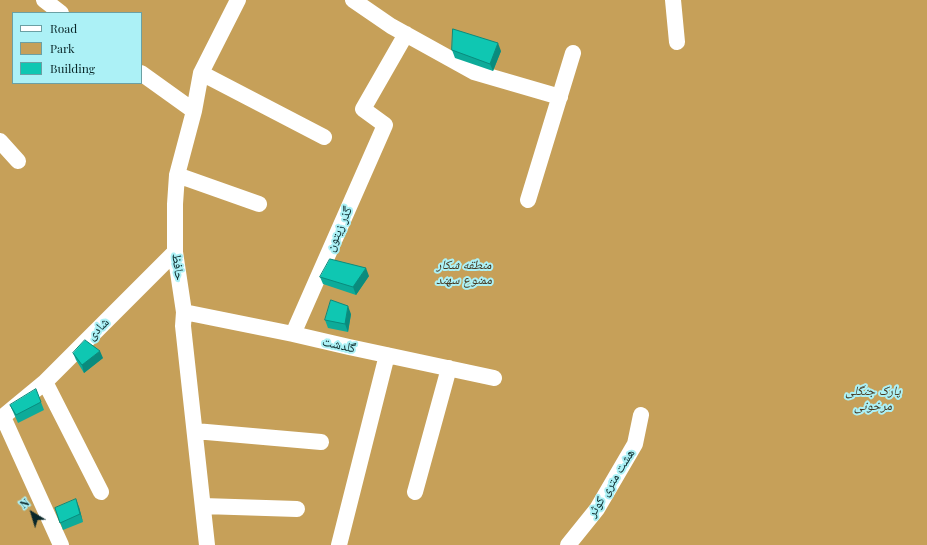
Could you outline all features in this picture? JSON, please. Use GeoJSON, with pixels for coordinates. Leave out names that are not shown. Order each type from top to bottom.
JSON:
{"type":"FeatureCollection","features":[{"type":"Feature","properties":{"kind":"street"},"geometry":{"type":"LineString","coordinates":[[44,0],[60,12]]}},
{"type":"Feature","properties":{"kind":"street","name":"حافظ"},"geometry":{"type":"LineString","coordinates":[[207,545],[184,326],[184,312],[175,252],[175,204],[177,175],[194,112],[201,73],[238,0]]}},
{"type":"Feature","properties":{"kind":"street"},"geometry":{"type":"LineString","coordinates":[[353,0],[390,26],[474,72],[560,97]]}},
{"type":"Feature","properties":{"kind":"street"},"geometry":{"type":"LineString","coordinates":[[673,0],[677,42]]}},
{"type":"Feature","properties":{"kind":"street","name":"گذر زیتون"},"geometry":{"type":"LineString","coordinates":[[293,334],[385,125],[363,109],[406,34]]}},
{"type":"Feature","properties":{"kind":"street"},"geometry":{"type":"LineString","coordinates":[[528,200],[573,53]]}},
{"type":"Feature","properties":{"kind":"street"},"geometry":{"type":"LineString","coordinates":[[201,73],[324,137]]}},
{"type":"Feature","properties":{"kind":"street"},"geometry":{"type":"LineString","coordinates":[[142,74],[194,112]]}},
{"type":"Feature","properties":{"kind":"street"},"geometry":{"type":"LineString","coordinates":[[0,141],[18,161]]}},
{"type":"Feature","properties":{"kind":"street"},"geometry":{"type":"LineString","coordinates":[[177,175],[259,204]]}},
{"type":"Feature","properties":{"kind":"street","name":"شادی"},"geometry":{"type":"LineString","coordinates":[[2,418],[44,382],[175,252]]}},
{"type":"Feature","properties":{"kind":"street","name":"گلدشت"},"geometry":{"type":"LineString","coordinates":[[184,312],[494,378]]}},
{"type":"Feature","properties":{"kind":"street"},"geometry":{"type":"LineString","coordinates":[[339,545],[387,355]]}},
{"type":"Feature","properties":{"kind":"street"},"geometry":{"type":"LineString","coordinates":[[415,492],[449,368]]}},
{"type":"Feature","properties":{"kind":"street"},"geometry":{"type":"LineString","coordinates":[[44,382],[101,492]]}},
{"type":"Feature","properties":{"kind":"street","name":"هشت متری کوثر"},"geometry":{"type":"LineString","coordinates":[[568,545],[597,509],[635,444],[641,415]]}},
{"type":"Feature","properties":{"kind":"street"},"geometry":{"type":"LineString","coordinates":[[2,418],[61,545]]}},
{"type":"Feature","properties":{"kind":"street"},"geometry":{"type":"LineString","coordinates":[[195,431],[321,442]]}},
{"type":"Feature","properties":{"kind":"street"},"geometry":{"type":"LineString","coordinates":[[203,506],[297,509]]}},
{"type":"Feature","properties":{"kind":"green space","name":"منطقه شکار ممنوع سهند"},"geometry":{"type":"Polygon","coordinates":[[[0,0],[927,0],[927,545],[0,545],[0,0]]]}},
{"type":"Feature","properties":{"kind":"building"},"geometry":{"type":"Polygon","coordinates":[[[453,29],[498,43],[490,64],[452,50],[453,29]]]}},
{"type":"Feature","properties":{"kind":"building"},"geometry":{"type":"Polygon","coordinates":[[[330,259],[366,268],[353,287],[320,277],[330,259]]]}},
{"type":"Feature","properties":{"kind":"building"},"geometry":{"type":"Polygon","coordinates":[[[331,300],[348,306],[345,324],[325,320],[331,300]]]}},
{"type":"Feature","properties":{"kind":"building"},"geometry":{"type":"Polygon","coordinates":[[[85,340],[100,351],[82,365],[73,353],[85,340]]]}},
{"type":"Feature","properties":{"kind":"building"},"geometry":{"type":"Polygon","coordinates":[[[36,389],[41,402],[16,415],[10,405],[36,389]]]}},
{"type":"Feature","properties":{"kind":"building"},"geometry":{"type":"Polygon","coordinates":[[[76,499],[80,514],[60,523],[55,508],[76,499]]]}},
{"type":"Feature","properties":{"kind":"park label","name":"پارک جنگلی مرخونی"},"geometry":{"type":"Point","coordinates":[873,398]}}]}
